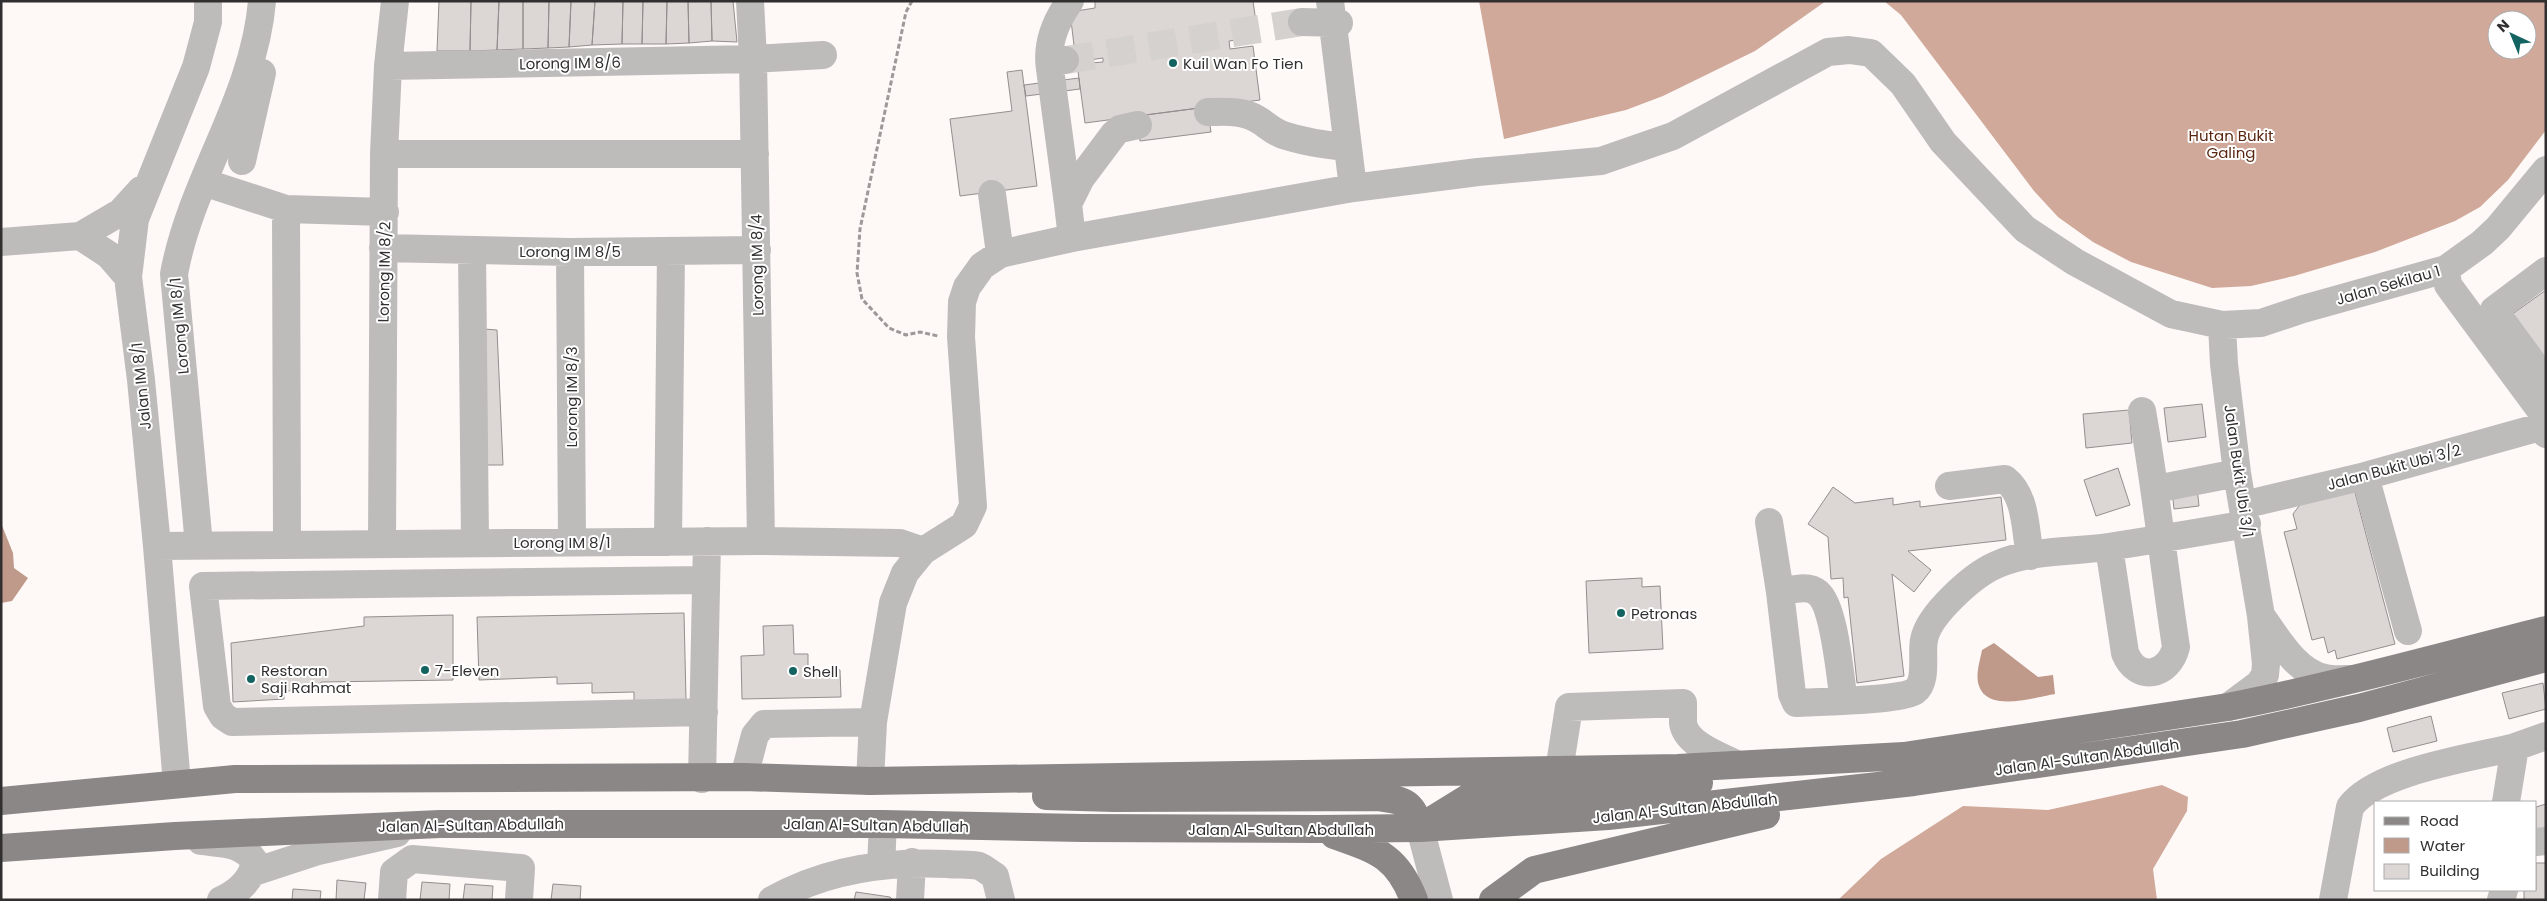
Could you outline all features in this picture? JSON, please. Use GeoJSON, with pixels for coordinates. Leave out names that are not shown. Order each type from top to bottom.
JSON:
{"type":"FeatureCollection","features":[{"type":"Feature","properties":{"kind":"main road","name":"Jalan Al-Sultan Abdullah"},"geometry":{"type":"LineString","coordinates":[[1,801],[235,779],[744,777],[870,781],[1559,771],[1904,756],[2228,707],[2359,679],[2546,630]]}},
{"type":"Feature","properties":{"kind":"main road","name":"Jalan Al-Sultan Abdullah"},"geometry":{"type":"LineString","coordinates":[[1,848],[175,836],[440,824],[883,824],[1082,828],[1317,829],[1420,828],[1608,816],[1914,782],[2242,734],[2359,708],[2546,658]]}},
{"type":"Feature","properties":{"kind":"main road"},"geometry":{"type":"LineString","coordinates":[[870,781],[1007,795],[1114,798],[1378,797],[1404,801],[1414,810],[1420,828],[1468,798],[1642,790],[1904,756]]}},
{"type":"Feature","properties":{"kind":"main road"},"geometry":{"type":"LineString","coordinates":[[1493,900],[1534,870],[1914,782]]}},
{"type":"Feature","properties":{"kind":"main road"},"geometry":{"type":"LineString","coordinates":[[1317,829],[1371,848],[1392,861],[1403,874],[1414,900]]}},
{"type":"Feature","properties":{"kind":"street","name":"Jalan IM 8/1"},"geometry":{"type":"LineString","coordinates":[[176,784],[157,546],[128,277],[132,230],[150,177],[196,67],[208,22],[208,1]]}},
{"type":"Feature","properties":{"kind":"street","name":"Lorong IM 8/1"},"geometry":{"type":"LineString","coordinates":[[199,545],[174,274],[180,241],[236,103],[255,46],[262,1]]}},
{"type":"Feature","properties":{"kind":"street"},"geometry":{"type":"LineString","coordinates":[[242,161],[278,1]]}},
{"type":"Feature","properties":{"kind":"street","name":"Lorong IM 8/2"},"geometry":{"type":"LineString","coordinates":[[382,543],[384,154],[388,66],[395,1]]}},
{"type":"Feature","properties":{"kind":"street","name":"Lorong IM 8/4"},"geometry":{"type":"LineString","coordinates":[[750,1],[757,250],[761,541]]}},
{"type":"Feature","properties":{"kind":"street"},"geometry":{"type":"LineString","coordinates":[[1070,1],[1058,18],[1048,52],[1058,64],[1072,238]]}},
{"type":"Feature","properties":{"kind":"street"},"geometry":{"type":"LineString","coordinates":[[1302,22],[1334,16],[1353,188]]}},
{"type":"Feature","properties":{"kind":"street","name":"Jalan Sekilau 1"},"geometry":{"type":"LineString","coordinates":[[1000,254],[1072,238],[1353,188],[1478,172],[1601,161],[1672,136],[1828,52],[1848,50],[1871,53],[1903,84],[1943,142],[2025,229],[2075,262],[2171,314],[2222,326],[2261,323],[2303,309],[2446,269],[2482,243],[2498,228],[2546,170]]}},
{"type":"Feature","properties":{"kind":"street"},"geometry":{"type":"LineString","coordinates":[[753,60],[823,55]]}},
{"type":"Feature","properties":{"kind":"street","name":"Lorong IM 8/6"},"geometry":{"type":"LineString","coordinates":[[388,66],[753,60]]}},
{"type":"Feature","properties":{"kind":"street"},"geometry":{"type":"LineString","coordinates":[[1208,112],[1235,112],[1257,118],[1270,129],[1281,134],[1321,144],[1347,147]]}},
{"type":"Feature","properties":{"kind":"street"},"geometry":{"type":"LineString","coordinates":[[1068,204],[1081,178],[1114,134],[1120,129],[1138,125]]}},
{"type":"Feature","properties":{"kind":"street"},"geometry":{"type":"LineString","coordinates":[[384,154],[755,154]]}},
{"type":"Feature","properties":{"kind":"street"},"geometry":{"type":"LineString","coordinates":[[1,242],[80,236],[121,212],[135,199],[150,177]]}},
{"type":"Feature","properties":{"kind":"street"},"geometry":{"type":"LineString","coordinates":[[203,182],[286,209],[385,212]]}},
{"type":"Feature","properties":{"kind":"street"},"geometry":{"type":"LineString","coordinates":[[870,781],[874,722],[893,603],[905,574],[923,551],[964,524],[973,506],[961,337],[962,302],[967,287],[982,266],[1000,254],[992,194]]}},
{"type":"Feature","properties":{"kind":"street"},"geometry":{"type":"LineString","coordinates":[[286,209],[286,544]]}},
{"type":"Feature","properties":{"kind":"street"},"geometry":{"type":"LineString","coordinates":[[80,236],[109,255],[128,277]]}},
{"type":"Feature","properties":{"kind":"street","name":"Lorong IM 8/5"},"geometry":{"type":"LineString","coordinates":[[384,248],[570,252],[757,250]]}},
{"type":"Feature","properties":{"kind":"street"},"geometry":{"type":"LineString","coordinates":[[472,250],[476,542]]}},
{"type":"Feature","properties":{"kind":"street"},"geometry":{"type":"LineString","coordinates":[[668,542],[671,251]]}},
{"type":"Feature","properties":{"kind":"street","name":"Lorong IM 8/3"},"geometry":{"type":"LineString","coordinates":[[570,252],[572,542]]}},
{"type":"Feature","properties":{"kind":"street"},"geometry":{"type":"LineString","coordinates":[[2446,269],[2448,285],[2533,399],[2541,411],[2545,430]]}},
{"type":"Feature","properties":{"kind":"street"},"geometry":{"type":"LineString","coordinates":[[2546,271],[2494,310],[2546,381]]}},
{"type":"Feature","properties":{"kind":"street","name":"Jalan Bukit Ubi 3/1"},"geometry":{"type":"LineString","coordinates":[[2222,326],[2224,364],[2237,472],[2261,616],[2266,664],[2264,676],[2259,684],[2228,707]]}},
{"type":"Feature","properties":{"kind":"street"},"geometry":{"type":"LineString","coordinates":[[2109,547],[2125,653],[2130,664],[2138,671],[2151,672],[2165,668],[2172,660],[2176,647],[2160,538],[2156,489],[2142,411]]}},
{"type":"Feature","properties":{"kind":"street","name":"Jalan Bukit Ubi 3/2"},"geometry":{"type":"LineString","coordinates":[[1844,702],[1910,693],[1917,690],[1921,682],[1924,640],[1928,628],[1956,594],[1977,575],[1996,564],[2030,556],[2109,547],[2160,538],[2245,515],[2365,476],[2545,430]]}},
{"type":"Feature","properties":{"kind":"street"},"geometry":{"type":"LineString","coordinates":[[2156,489],[2237,472]]}},
{"type":"Feature","properties":{"kind":"street"},"geometry":{"type":"LineString","coordinates":[[2365,476],[2408,631]]}},
{"type":"Feature","properties":{"kind":"street"},"geometry":{"type":"LineString","coordinates":[[1949,486],[2006,479],[2014,486],[2020,499],[2030,556]]}},
{"type":"Feature","properties":{"kind":"street"},"geometry":{"type":"LineString","coordinates":[[1769,522],[1780,592],[1792,694],[1796,703],[1844,702],[1828,607],[1818,592],[1806,588],[1780,592]]}},
{"type":"Feature","properties":{"kind":"street"},"geometry":{"type":"LineString","coordinates":[[702,778],[707,541]]}},
{"type":"Feature","properties":{"kind":"street","name":"Lorong IM 8/1"},"geometry":{"type":"LineString","coordinates":[[157,546],[761,541],[900,543],[923,551]]}},
{"type":"Feature","properties":{"kind":"street"},"geometry":{"type":"LineString","coordinates":[[704,712],[232,722],[223,716],[217,706],[203,586],[706,580]]}},
{"type":"Feature","properties":{"kind":"street"},"geometry":{"type":"LineString","coordinates":[[2261,616],[2293,658],[2310,672],[2325,678],[2359,679]]}},
{"type":"Feature","properties":{"kind":"street"},"geometry":{"type":"LineString","coordinates":[[1559,771],[1569,707],[1683,704],[1684,725],[1690,736],[1700,745],[1734,764]]}},
{"type":"Feature","properties":{"kind":"street"},"geometry":{"type":"LineString","coordinates":[[744,777],[755,735],[764,724],[874,722]]}},
{"type":"Feature","properties":{"kind":"street"},"geometry":{"type":"LineString","coordinates":[[2333,900],[2350,807],[2358,796],[2392,778],[2516,747],[2546,736]]}},
{"type":"Feature","properties":{"kind":"street"},"geometry":{"type":"LineString","coordinates":[[2506,801],[2516,747]]}},
{"type":"Feature","properties":{"kind":"street"},"geometry":{"type":"LineString","coordinates":[[221,900],[244,884],[254,872],[318,851],[440,824]]}},
{"type":"Feature","properties":{"kind":"street"},"geometry":{"type":"LineString","coordinates":[[881,865],[883,824]]}},
{"type":"Feature","properties":{"kind":"street"},"geometry":{"type":"LineString","coordinates":[[1420,828],[1438,900]]}},
{"type":"Feature","properties":{"kind":"street"},"geometry":{"type":"LineString","coordinates":[[175,836],[242,848],[249,852],[255,862],[254,872]]}},
{"type":"Feature","properties":{"kind":"street"},"geometry":{"type":"LineString","coordinates":[[392,900],[394,872],[412,859],[521,868],[519,900]]}},
{"type":"Feature","properties":{"kind":"street"},"geometry":{"type":"LineString","coordinates":[[910,900],[912,862]]}},
{"type":"Feature","properties":{"kind":"street"},"geometry":{"type":"LineString","coordinates":[[772,900],[789,890],[821,878],[881,865],[912,862],[980,866],[998,888],[1022,900]]}},
{"type":"Feature","properties":{"kind":"path"},"geometry":{"type":"LineString","coordinates":[[912,1],[906,12],[860,229],[857,273],[862,299],[889,328],[906,335],[920,332],[961,337]]}},
{"type":"Feature","properties":{"kind":"green space"},"geometry":{"type":"Polygon","coordinates":[[[1479,1],[1826,1],[1755,51],[1663,96],[1626,110],[1504,139],[1479,1]]]}},
{"type":"Feature","properties":{"kind":"green space","name":"Hutan Bukit Galing"},"geometry":{"type":"Polygon","coordinates":[[[1884,1],[2546,1],[2546,130],[2508,180],[2480,207],[2455,221],[2375,252],[2294,276],[2251,286],[2212,288],[2131,262],[2093,242],[2058,217],[2034,191],[1901,15],[1884,1]]]}},
{"type":"Feature","properties":{"kind":"green space"},"geometry":{"type":"Polygon","coordinates":[[[2162,785],[2188,797],[2187,811],[2153,869],[2157,900],[1838,900],[1881,859],[1963,806],[2048,810],[2162,785]]]}},
{"type":"Feature","properties":{"kind":"water"},"geometry":{"type":"Polygon","coordinates":[[[1,523],[13,553],[14,568],[28,578],[12,601],[1,603],[1,523]]]}},
{"type":"Feature","properties":{"kind":"water"},"geometry":{"type":"Polygon","coordinates":[[[1994,643],[2038,677],[2053,675],[2055,694],[2025,700],[2002,701],[1992,699],[1984,694],[1978,682],[1979,663],[1982,650],[1994,643]]]}},
{"type":"Feature","properties":{"kind":"building"},"geometry":{"type":"Polygon","coordinates":[[[439,1],[471,1],[470,51],[437,51],[439,1]]]}},
{"type":"Feature","properties":{"kind":"building"},"geometry":{"type":"Polygon","coordinates":[[[471,1],[499,1],[497,50],[470,51],[471,1]]]}},
{"type":"Feature","properties":{"kind":"building"},"geometry":{"type":"Polygon","coordinates":[[[499,1],[523,1],[523,49],[497,50],[499,1]]]}},
{"type":"Feature","properties":{"kind":"building"},"geometry":{"type":"Polygon","coordinates":[[[523,1],[549,1],[548,48],[523,49],[523,1]]]}},
{"type":"Feature","properties":{"kind":"building"},"geometry":{"type":"Polygon","coordinates":[[[549,1],[571,1],[569,47],[548,48],[549,1]]]}},
{"type":"Feature","properties":{"kind":"building"},"geometry":{"type":"Polygon","coordinates":[[[571,1],[595,1],[592,45],[569,47],[571,1]]]}},
{"type":"Feature","properties":{"kind":"building"},"geometry":{"type":"Polygon","coordinates":[[[595,1],[623,1],[622,44],[592,45],[595,1]]]}},
{"type":"Feature","properties":{"kind":"building"},"geometry":{"type":"Polygon","coordinates":[[[623,1],[643,1],[642,44],[622,44],[623,1]]]}},
{"type":"Feature","properties":{"kind":"building"},"geometry":{"type":"Polygon","coordinates":[[[643,1],[667,1],[666,44],[642,44],[643,1]]]}},
{"type":"Feature","properties":{"kind":"building"},"geometry":{"type":"Polygon","coordinates":[[[667,1],[688,1],[689,43],[666,44],[667,1]]]}},
{"type":"Feature","properties":{"kind":"building"},"geometry":{"type":"Polygon","coordinates":[[[688,1],[711,1],[712,41],[689,43],[688,1]]]}},
{"type":"Feature","properties":{"kind":"building"},"geometry":{"type":"Polygon","coordinates":[[[711,1],[733,1],[737,42],[712,41],[711,1]]]}},
{"type":"Feature","properties":{"kind":"building","name":"Kuil Wan Fo Tien"},"geometry":{"type":"Polygon","coordinates":[[[1095,1],[1253,1],[1258,37],[1229,41],[1230,49],[1253,46],[1260,100],[1085,123],[1077,64],[1103,62],[1103,58],[1076,62],[1070,12],[1095,8],[1095,1]]]}},
{"type":"Feature","properties":{"kind":"building"},"geometry":{"type":"Polygon","coordinates":[[[1022,70],[1037,186],[960,196],[950,119],[1012,111],[1007,72],[1022,70]]]}},
{"type":"Feature","properties":{"kind":"building"},"geometry":{"type":"Polygon","coordinates":[[[1079,78],[1080,89],[1026,96],[1024,85],[1079,78]]]}},
{"type":"Feature","properties":{"kind":"building"},"geometry":{"type":"Polygon","coordinates":[[[1207,107],[1211,132],[1140,141],[1137,116],[1207,107]]]}},
{"type":"Feature","properties":{"kind":"building"},"geometry":{"type":"Polygon","coordinates":[[[2546,290],[2546,363],[2511,315],[2546,290]]]}},
{"type":"Feature","properties":{"kind":"building"},"geometry":{"type":"Polygon","coordinates":[[[484,329],[497,330],[503,465],[483,465],[484,329]]]}},
{"type":"Feature","properties":{"kind":"building"},"geometry":{"type":"Polygon","coordinates":[[[2202,404],[2206,437],[2168,442],[2164,408],[2202,404]]]}},
{"type":"Feature","properties":{"kind":"building"},"geometry":{"type":"Polygon","coordinates":[[[2129,410],[2132,443],[2086,448],[2083,414],[2129,410]]]}},
{"type":"Feature","properties":{"kind":"building"},"geometry":{"type":"Polygon","coordinates":[[[2118,468],[2130,505],[2096,516],[2084,480],[2118,468]]]}},
{"type":"Feature","properties":{"kind":"building"},"geometry":{"type":"Polygon","coordinates":[[[2353,485],[2395,644],[2337,659],[2335,650],[2328,653],[2324,637],[2312,640],[2284,532],[2297,529],[2293,514],[2305,498],[2353,485]]]}},
{"type":"Feature","properties":{"kind":"building"},"geometry":{"type":"Polygon","coordinates":[[[1833,487],[1855,503],[1893,498],[1893,505],[1920,501],[1920,507],[2001,497],[2006,540],[1908,551],[1931,570],[1914,592],[1892,574],[1904,676],[1857,683],[1848,597],[1844,598],[1843,578],[1831,579],[1828,537],[1808,524],[1833,487]]]}},
{"type":"Feature","properties":{"kind":"building"},"geometry":{"type":"Polygon","coordinates":[[[2197,487],[2199,506],[2174,509],[2172,490],[2197,487]]]}},
{"type":"Feature","properties":{"kind":"building"},"geometry":{"type":"Polygon","coordinates":[[[1642,578],[1642,587],[1660,586],[1663,649],[1589,653],[1586,581],[1642,578]]]}},
{"type":"Feature","properties":{"kind":"building"},"geometry":{"type":"Polygon","coordinates":[[[684,613],[686,700],[634,701],[634,692],[592,693],[592,683],[557,684],[557,677],[479,680],[477,617],[684,613]]]}},
{"type":"Feature","properties":{"kind":"building"},"geometry":{"type":"Polygon","coordinates":[[[453,615],[453,680],[321,682],[319,690],[284,691],[284,699],[233,702],[231,643],[364,626],[364,617],[453,615]]]}},
{"type":"Feature","properties":{"kind":"building"},"geometry":{"type":"Polygon","coordinates":[[[793,625],[794,654],[808,654],[808,671],[840,670],[841,697],[742,699],[741,656],[764,655],[763,626],[793,625]]]}},
{"type":"Feature","properties":{"kind":"building"},"geometry":{"type":"Polygon","coordinates":[[[2543,683],[2546,709],[2509,719],[2502,693],[2543,683]]]}},
{"type":"Feature","properties":{"kind":"building"},"geometry":{"type":"Polygon","coordinates":[[[2431,716],[2437,741],[2393,752],[2387,728],[2431,716]]]}},
{"type":"Feature","properties":{"kind":"building"},"geometry":{"type":"Polygon","coordinates":[[[2546,804],[2546,831],[2537,833],[2537,807],[2546,804]]]}},
{"type":"Feature","properties":{"kind":"building"},"geometry":{"type":"Polygon","coordinates":[[[2537,863],[2546,863],[2546,900],[2524,900],[2524,891],[2537,891],[2537,863]]]}},
{"type":"Feature","properties":{"kind":"building"},"geometry":{"type":"Polygon","coordinates":[[[337,880],[366,883],[364,900],[336,900],[337,880]]]}},
{"type":"Feature","properties":{"kind":"building"},"geometry":{"type":"Polygon","coordinates":[[[422,882],[450,884],[449,900],[420,900],[422,882]]]}},
{"type":"Feature","properties":{"kind":"building"},"geometry":{"type":"Polygon","coordinates":[[[465,884],[493,886],[492,900],[463,900],[465,884]]]}},
{"type":"Feature","properties":{"kind":"building"},"geometry":{"type":"Polygon","coordinates":[[[553,884],[581,886],[580,900],[551,900],[553,884]]]}},
{"type":"Feature","properties":{"kind":"building"},"geometry":{"type":"Polygon","coordinates":[[[293,889],[321,891],[320,900],[292,900],[293,889]]]}},
{"type":"Feature","properties":{"kind":"building"},"geometry":{"type":"Polygon","coordinates":[[[856,892],[890,897],[893,900],[854,900],[856,892]]]}},
{"type":"Feature","properties":{"kind":"tunnel"},"geometry":{"type":"LineString","coordinates":[[1066,60],[1302,22]]}},
{"type":"Feature","properties":{"kind":"place","name":"Kuil Wan Fo Tien"},"geometry":{"type":"Point","coordinates":[1173,63]}},
{"type":"Feature","properties":{"kind":"place","name":"Petronas"},"geometry":{"type":"Point","coordinates":[1621,613]}},
{"type":"Feature","properties":{"kind":"place","name":"7-Eleven"},"geometry":{"type":"Point","coordinates":[425,670]}},
{"type":"Feature","properties":{"kind":"place","name":"Shell"},"geometry":{"type":"Point","coordinates":[793,671]}},
{"type":"Feature","properties":{"kind":"place","name":"Restoran Saji Rahmat"},"geometry":{"type":"Point","coordinates":[251,679]}}]}
